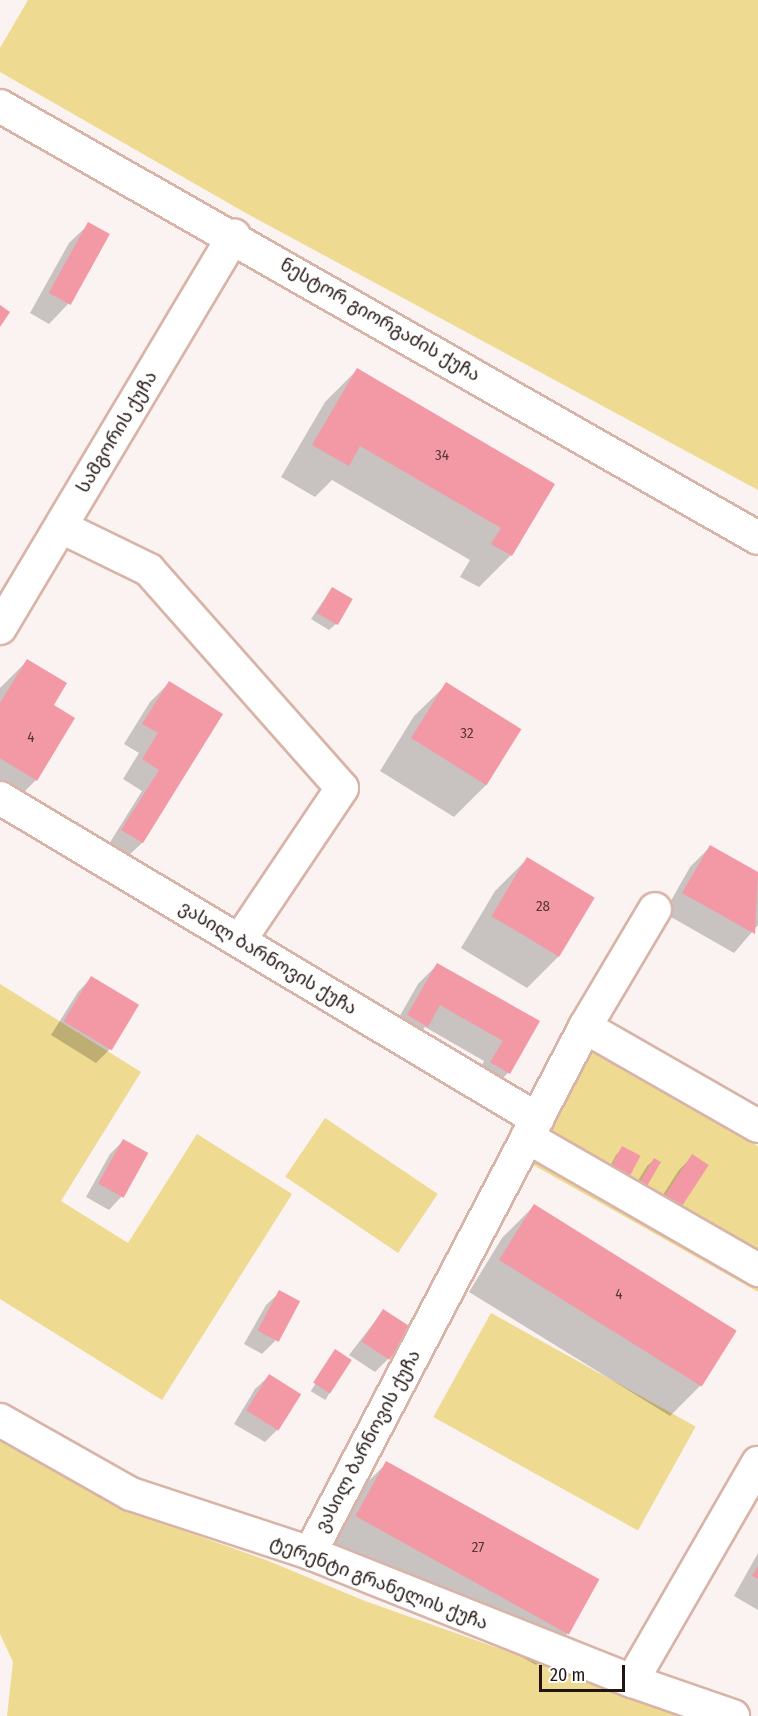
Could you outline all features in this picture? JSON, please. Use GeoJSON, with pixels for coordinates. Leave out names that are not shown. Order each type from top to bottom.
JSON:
{"type":"FeatureCollection","features":[{"type":"Feature","properties":{"kind":"street","name":"ნესტორ გიორგაძის ქუჩა"},"geometry":{"type":"LineString","coordinates":[[0,106],[234,236],[758,537]]}},
{"type":"Feature","properties":{"kind":"street","name":"სამგორის ქუჩა"},"geometry":{"type":"LineString","coordinates":[[0,628],[234,236]]}},
{"type":"Feature","properties":{"kind":"street"},"geometry":{"type":"LineString","coordinates":[[61,526],[149,570],[342,788],[239,941]]}},
{"type":"Feature","properties":{"kind":"street","name":"ვასილ ბარნოვის ქუჩა"},"geometry":{"type":"LineString","coordinates":[[0,798],[239,941],[758,1270]]}},
{"type":"Feature","properties":{"kind":"street","name":"ვასილ ბარნოვის ქუჩა"},"geometry":{"type":"LineString","coordinates":[[310,1553],[585,1027],[655,909]]}},
{"type":"Feature","properties":{"kind":"street"},"geometry":{"type":"LineString","coordinates":[[585,1027],[758,1126]]}},
{"type":"Feature","properties":{"kind":"street","name":"ტერენტი გრანელის ქუჩა"},"geometry":{"type":"LineString","coordinates":[[0,1420],[131,1494],[310,1553],[632,1681],[732,1716]]}},
{"type":"Feature","properties":{"kind":"street"},"geometry":{"type":"LineString","coordinates":[[632,1681],[758,1463]]}},
{"type":"Feature","properties":{"kind":"shaded area"},"geometry":{"type":"Polygon","coordinates":[[[28,0],[758,0],[758,490],[244,212],[0,72],[0,48],[28,0]]]}},
{"type":"Feature","properties":{"kind":"shaded area"},"geometry":{"type":"Polygon","coordinates":[[[0,984],[141,1072],[61,1201],[128,1243],[197,1134],[292,1194],[162,1400],[0,1299],[0,984]]]}},
{"type":"Feature","properties":{"kind":"shaded area"},"geometry":{"type":"Polygon","coordinates":[[[593,1052],[758,1146],[758,1292],[528,1162],[593,1052]]]}},
{"type":"Feature","properties":{"kind":"shaded area"},"geometry":{"type":"Polygon","coordinates":[[[325,1118],[438,1194],[398,1253],[285,1177],[325,1118]]]}},
{"type":"Feature","properties":{"kind":"shaded area"},"geometry":{"type":"Polygon","coordinates":[[[491,1313],[696,1426],[638,1531],[433,1417],[491,1313]]]}},
{"type":"Feature","properties":{"kind":"shaded area"},"geometry":{"type":"Polygon","coordinates":[[[0,1441],[120,1508],[266,1560],[365,1601],[690,1716],[7,1716],[13,1662],[0,1634],[0,1441]]]}},
{"type":"Feature","properties":{"kind":"building"},"geometry":{"type":"Polygon","coordinates":[[[88,222],[110,234],[71,305],[49,293],[88,222]]]}},
{"type":"Feature","properties":{"kind":"building"},"geometry":{"type":"Polygon","coordinates":[[[0,305],[10,312],[0,327],[0,305]]]}},
{"type":"Feature","properties":{"kind":"building"},"geometry":{"type":"Polygon","coordinates":[[[357,368],[555,484],[512,556],[491,544],[501,528],[360,446],[349,466],[312,445],[357,368]]]}},
{"type":"Feature","properties":{"kind":"building"},"geometry":{"type":"Polygon","coordinates":[[[332,587],[353,599],[338,625],[317,613],[332,587]]]}},
{"type":"Feature","properties":{"kind":"building"},"geometry":{"type":"Polygon","coordinates":[[[27,659],[67,683],[54,705],[75,718],[37,781],[0,758],[0,703],[27,659]]]}},
{"type":"Feature","properties":{"kind":"building"},"geometry":{"type":"Polygon","coordinates":[[[169,681],[223,714],[143,843],[121,830],[159,770],[142,759],[158,733],[142,724],[169,681]]]}},
{"type":"Feature","properties":{"kind":"building"},"geometry":{"type":"Polygon","coordinates":[[[446,682],[521,729],[487,785],[411,738],[446,682]]]}},
{"type":"Feature","properties":{"kind":"building"},"geometry":{"type":"Polygon","coordinates":[[[710,845],[758,872],[755,934],[682,893],[710,845]]]}},
{"type":"Feature","properties":{"kind":"building"},"geometry":{"type":"Polygon","coordinates":[[[527,857],[595,898],[559,957],[491,916],[527,857]]]}},
{"type":"Feature","properties":{"kind":"building"},"geometry":{"type":"Polygon","coordinates":[[[437,963],[540,1021],[510,1074],[490,1062],[503,1041],[440,1005],[428,1027],[407,1015],[437,963]]]}},
{"type":"Feature","properties":{"kind":"building"},"geometry":{"type":"Polygon","coordinates":[[[91,976],[139,1005],[112,1050],[64,1021],[91,976]]]}},
{"type":"Feature","properties":{"kind":"building"},"geometry":{"type":"Polygon","coordinates":[[[123,1139],[148,1153],[124,1198],[98,1184],[123,1139]]]}},
{"type":"Feature","properties":{"kind":"building"},"geometry":{"type":"Polygon","coordinates":[[[622,1146],[641,1156],[628,1180],[609,1170],[622,1146]]]}},
{"type":"Feature","properties":{"kind":"building"},"geometry":{"type":"Polygon","coordinates":[[[692,1154],[709,1165],[680,1209],[664,1198],[692,1154]]]}},
{"type":"Feature","properties":{"kind":"building"},"geometry":{"type":"Polygon","coordinates":[[[654,1158],[661,1162],[645,1189],[638,1185],[654,1158]]]}},
{"type":"Feature","properties":{"kind":"building"},"geometry":{"type":"Polygon","coordinates":[[[534,1204],[737,1331],[702,1387],[499,1260],[534,1204]]]}},
{"type":"Feature","properties":{"kind":"building"},"geometry":{"type":"Polygon","coordinates":[[[279,1290],[300,1301],[279,1342],[257,1331],[279,1290]]]}},
{"type":"Feature","properties":{"kind":"building"},"geometry":{"type":"Polygon","coordinates":[[[383,1309],[411,1327],[389,1360],[362,1342],[383,1309]]]}},
{"type":"Feature","properties":{"kind":"building"},"geometry":{"type":"Polygon","coordinates":[[[335,1349],[352,1360],[330,1393],[313,1383],[335,1349]]]}},
{"type":"Feature","properties":{"kind":"building"},"geometry":{"type":"Polygon","coordinates":[[[269,1374],[301,1394],[278,1431],[246,1410],[269,1374]]]}},
{"type":"Feature","properties":{"kind":"building"},"geometry":{"type":"Polygon","coordinates":[[[386,1461],[599,1579],[569,1634],[355,1516],[386,1461]]]}},
{"type":"Feature","properties":{"kind":"building"},"geometry":{"type":"Polygon","coordinates":[[[758,1566],[758,1579],[752,1576],[758,1566]]]}}]}
